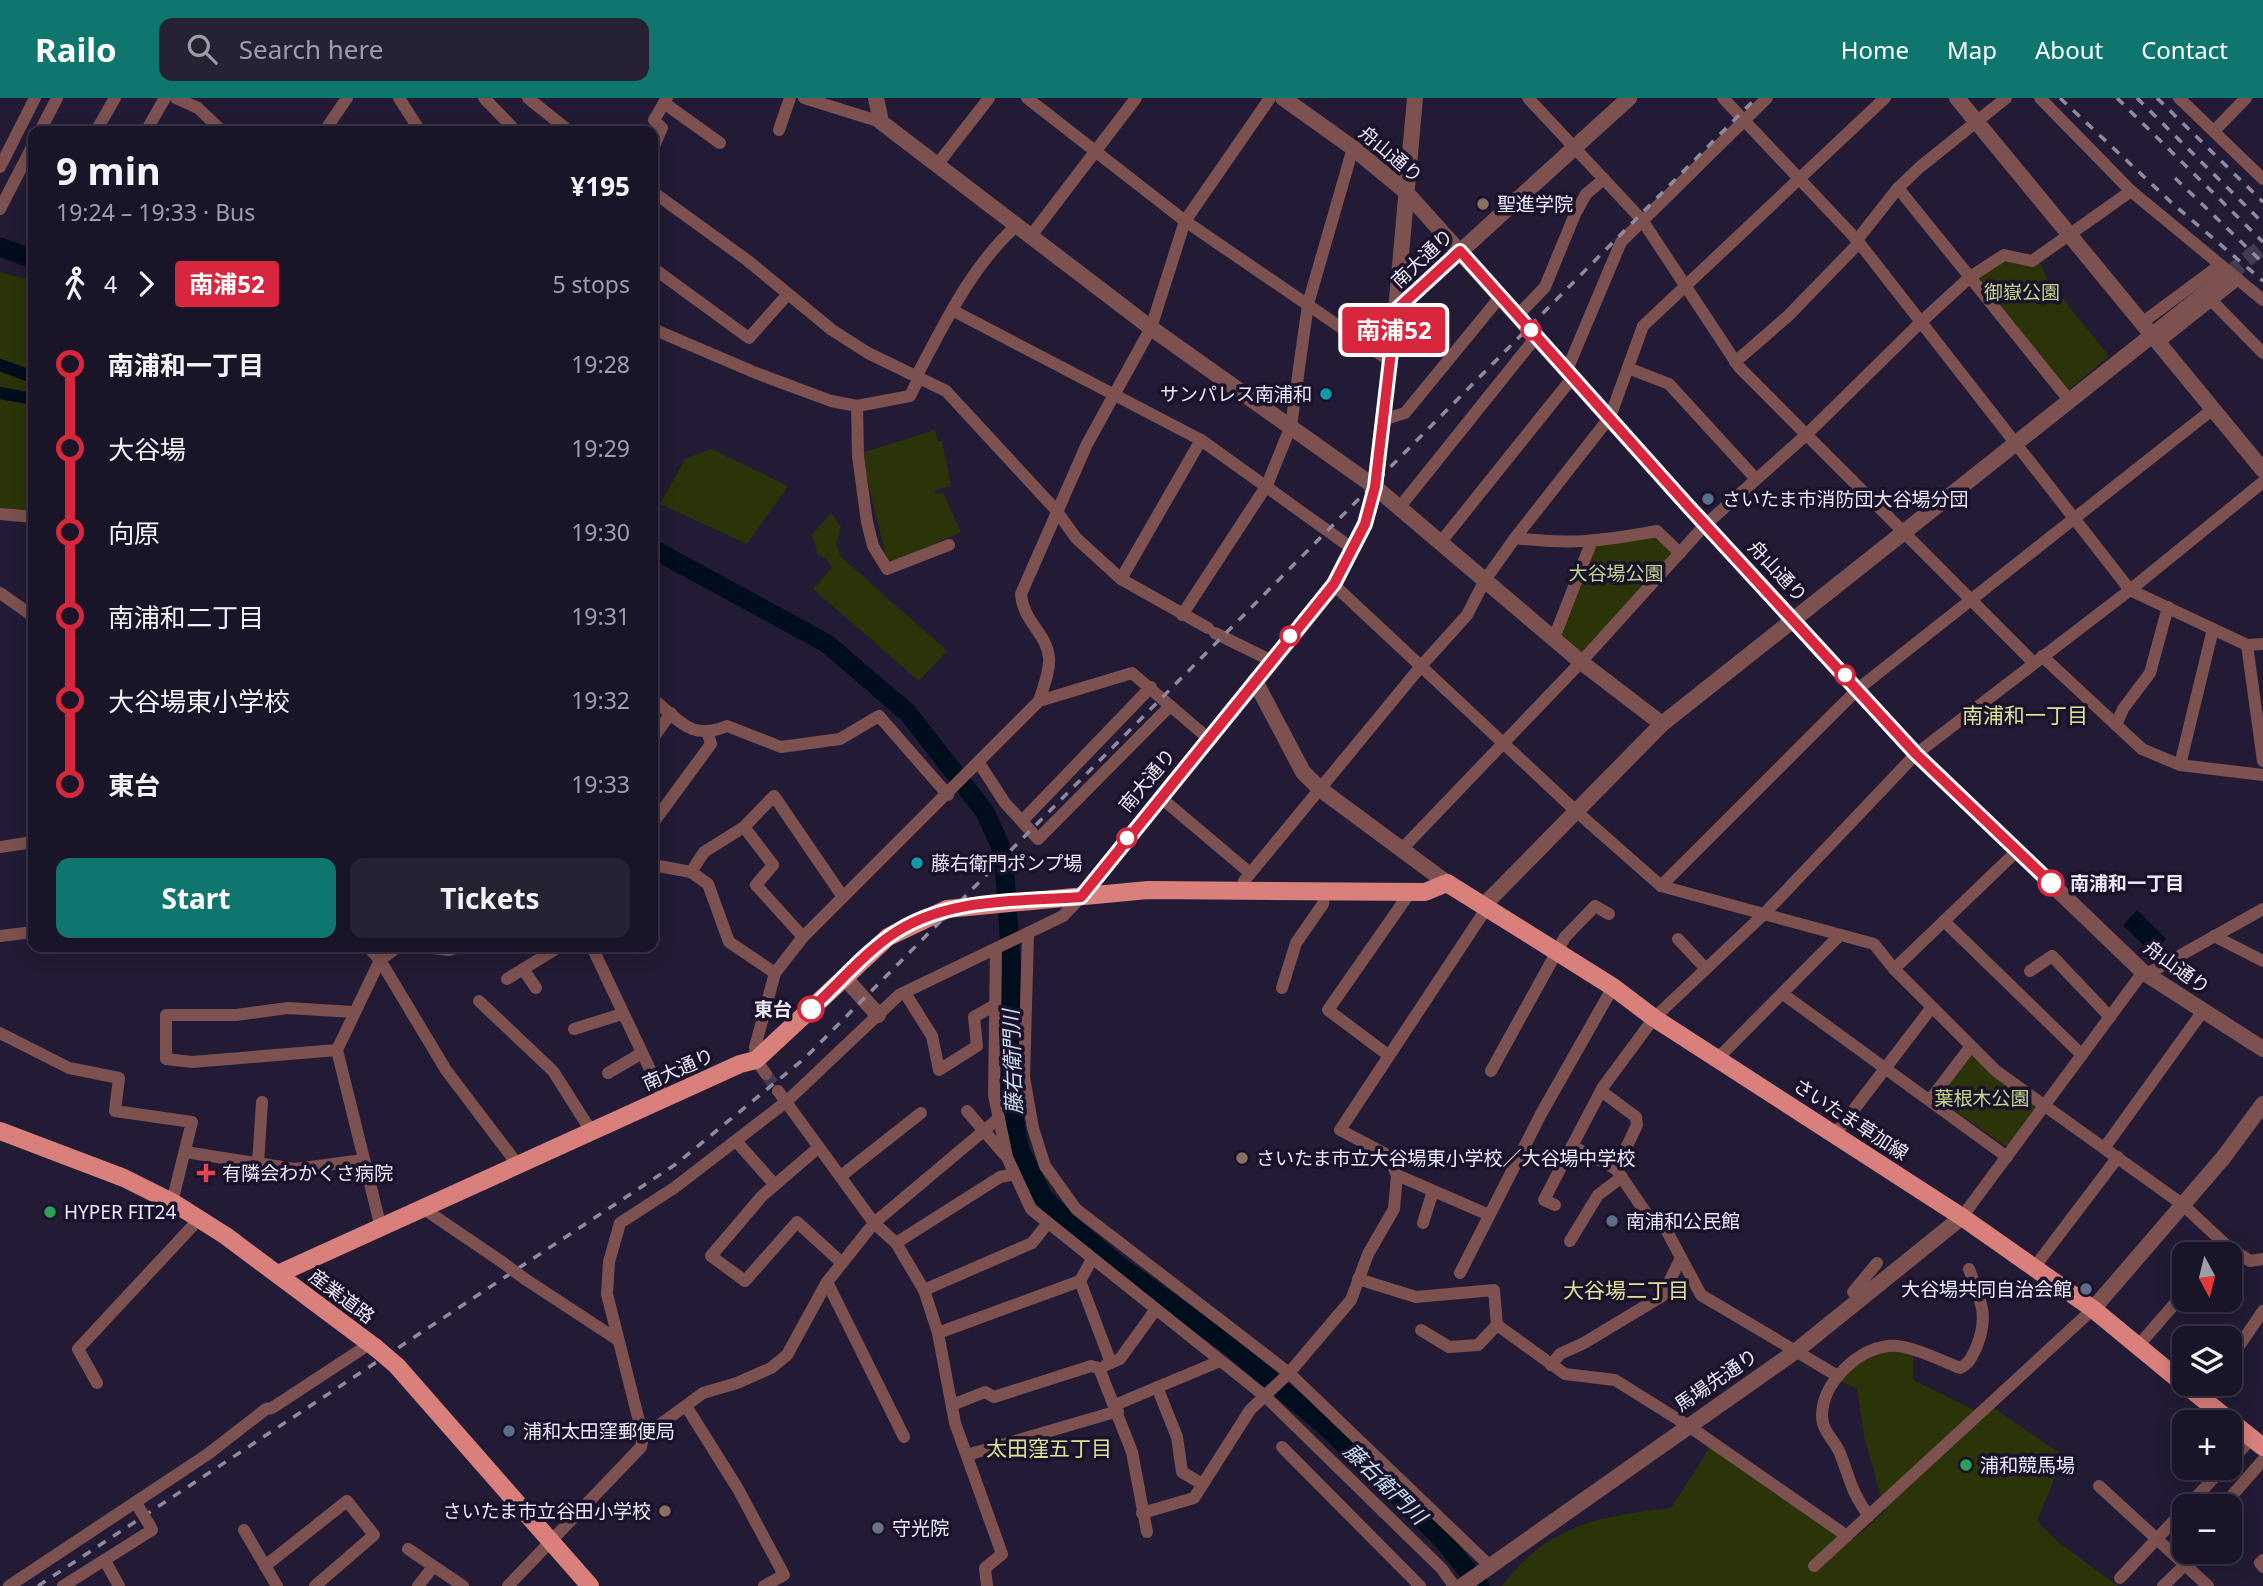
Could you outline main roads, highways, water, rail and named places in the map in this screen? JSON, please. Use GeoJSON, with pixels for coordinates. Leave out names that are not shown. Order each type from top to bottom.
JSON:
{"type":"FeatureCollection","features":[{"type":"Feature","properties":{"kind":"main road","name":"南大通り"},"geometry":{"type":"LineString","coordinates":[[278,1274],[740,1065],[761,1067],[845,978],[888,937],[947,909],[1246,881],[1325,890],[1411,891]]}},
{"type":"Feature","properties":{"kind":"main road","name":"さいたま草加線"},"geometry":{"type":"LineString","coordinates":[[1411,891],[1426,892],[1447,883],[1486,905],[1613,987],[1654,1018],[1836,1133],[1962,1217],[2093,1309],[2172,1374]]}},
{"type":"Feature","properties":{"kind":"main road","name":"産業道路"},"geometry":{"type":"LineString","coordinates":[[0,1131],[124,1178],[200,1218],[373,1346],[397,1366],[590,1586]]}},
{"type":"Feature","properties":{"kind":"main road","name":"さいたま草加線"},"geometry":{"type":"LineString","coordinates":[[2211,1396],[2257,1443]]}},
{"type":"Feature","properties":{"kind":"water"},"geometry":{"type":"Polygon","coordinates":[[[2137,910],[2166,939],[2152,954],[2123,925],[2137,910]]]}},
{"type":"Feature","properties":{"kind":"waterway","name":"藤右衛門川"},"geometry":{"type":"LineString","coordinates":[[0,247],[28,257]]}},
{"type":"Feature","properties":{"kind":"waterway"},"geometry":{"type":"LineString","coordinates":[[0,365],[28,375]]}},
{"type":"Feature","properties":{"kind":"waterway"},"geometry":{"type":"LineString","coordinates":[[0,393],[28,398]]}},
{"type":"Feature","properties":{"kind":"waterway","name":"藤右衛門川"},"geometry":{"type":"LineString","coordinates":[[658,552],[826,643],[908,713],[985,812],[1000,845],[1005,874],[1011,963],[1010,1091],[1019,1148],[1043,1197],[1073,1227],[1117,1264],[1226,1343],[1324,1425],[1441,1538],[1480,1586]]}},
{"type":"Feature","properties":{"kind":"tunnel"},"geometry":{"type":"LineString","coordinates":[[2228,275],[2263,246]]}},
{"type":"Feature","properties":{"kind":"tunnel"},"geometry":{"type":"LineString","coordinates":[[766,1074],[778,1091]]}},
{"type":"Feature","properties":{"kind":"railway"},"geometry":{"type":"LineString","coordinates":[[38,1586],[676,1164],[805,1058],[1756,98]]}},
{"type":"Feature","properties":{"kind":"railway"},"geometry":{"type":"LineString","coordinates":[[2060,98],[2173,204],[2263,281]]}},
{"type":"Feature","properties":{"kind":"railway"},"geometry":{"type":"LineString","coordinates":[[2117,98],[2263,242]]}},
{"type":"Feature","properties":{"kind":"railway"},"geometry":{"type":"LineString","coordinates":[[2137,98],[2263,223]]}},
{"type":"Feature","properties":{"kind":"railway"},"geometry":{"type":"LineString","coordinates":[[2157,98],[2263,202]]}},
{"type":"Feature","properties":{"kind":"railway"},"geometry":{"type":"LineString","coordinates":[[2175,178],[2263,263]]}},
{"type":"Feature","properties":{"kind":"place","name":"聖進学院"},"geometry":{"type":"Point","coordinates":[1483,204]}},
{"type":"Feature","properties":{"kind":"place","name":"サンパレス南浦和"},"geometry":{"type":"Point","coordinates":[1326,394]}},
{"type":"Feature","properties":{"kind":"place","name":"さいたま市消防団大谷場分団"},"geometry":{"type":"Point","coordinates":[1708,499]}},
{"type":"Feature","properties":{"kind":"place","name":"藤右衛門ポンプ場"},"geometry":{"type":"Point","coordinates":[917,863]}},
{"type":"Feature","properties":{"kind":"place","name":"南浦和一丁目"},"geometry":{"type":"Point","coordinates":[2051,883]}},
{"type":"Feature","properties":{"kind":"place","name":"東台"},"geometry":{"type":"Point","coordinates":[811,1009]}},
{"type":"Feature","properties":{"kind":"place","name":"さいたま市立大谷場東小学校／大谷場中学校"},"geometry":{"type":"Point","coordinates":[1242,1158]}},
{"type":"Feature","properties":{"kind":"place","name":"有隣会わかくさ病院"},"geometry":{"type":"Point","coordinates":[206,1173]}},
{"type":"Feature","properties":{"kind":"place","name":"HYPER FIT24"},"geometry":{"type":"Point","coordinates":[50,1212]}},
{"type":"Feature","properties":{"kind":"place","name":"南浦和公民館"},"geometry":{"type":"Point","coordinates":[1612,1221]}},
{"type":"Feature","properties":{"kind":"place","name":"大谷場共同自治会館"},"geometry":{"type":"Point","coordinates":[2086,1289]}},
{"type":"Feature","properties":{"kind":"place","name":"浦和太田窪郵便局"},"geometry":{"type":"Point","coordinates":[509,1431]}},
{"type":"Feature","properties":{"kind":"place","name":"浦和競馬場"},"geometry":{"type":"Point","coordinates":[1966,1465]}},
{"type":"Feature","properties":{"kind":"place","name":"さいたま市立谷田小学校"},"geometry":{"type":"Point","coordinates":[665,1511]}},
{"type":"Feature","properties":{"kind":"place","name":"守光院"},"geometry":{"type":"Point","coordinates":[878,1528]}},
{"type":"Feature","properties":{"kind":"district","name":"南浦和一丁目"},"geometry":{"type":"Point","coordinates":[2025,716]}},
{"type":"Feature","properties":{"kind":"district","name":"大谷場二丁目"},"geometry":{"type":"Point","coordinates":[1626,1291]}},
{"type":"Feature","properties":{"kind":"district","name":"太田窪五丁目"},"geometry":{"type":"Point","coordinates":[1049,1449]}},
{"type":"Feature","properties":{"kind":"park label","name":"御嶽公園"},"geometry":{"type":"Point","coordinates":[2022,292]}},
{"type":"Feature","properties":{"kind":"park label","name":"大谷場公園"},"geometry":{"type":"Point","coordinates":[1616,573]}},
{"type":"Feature","properties":{"kind":"park label","name":"葉根木公園"},"geometry":{"type":"Point","coordinates":[1982,1098]}}]}
